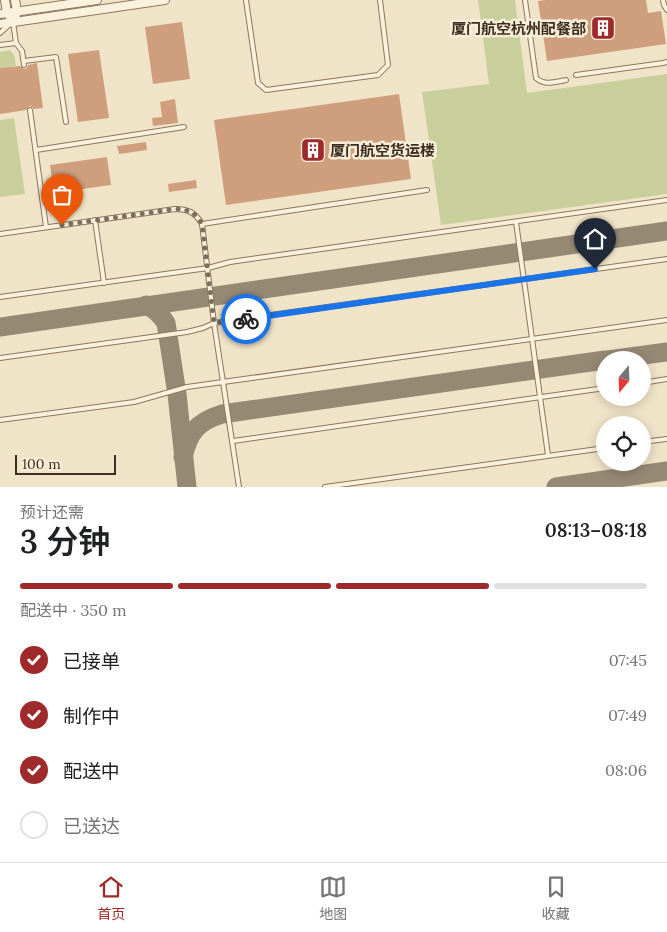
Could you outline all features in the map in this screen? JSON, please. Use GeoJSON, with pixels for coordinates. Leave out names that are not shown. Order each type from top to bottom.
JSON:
{"type":"FeatureCollection","features":[{"type":"Feature","properties":{"kind":"street"},"geometry":{"type":"LineString","coordinates":[[2,13],[5,0]]}},
{"type":"Feature","properties":{"kind":"street"},"geometry":{"type":"LineString","coordinates":[[13,22],[17,12],[16,0]]}},
{"type":"Feature","properties":{"kind":"street"},"geometry":{"type":"LineString","coordinates":[[2,13],[97,0]]}},
{"type":"Feature","properties":{"kind":"street"},"geometry":{"type":"LineString","coordinates":[[0,24],[165,0]]}},
{"type":"Feature","properties":{"kind":"street"},"geometry":{"type":"LineString","coordinates":[[2,13],[13,22]]}},
{"type":"Feature","properties":{"kind":"lane"},"geometry":{"type":"LineString","coordinates":[[246,0],[258,83],[266,90],[378,75],[388,65],[380,0]]}},
{"type":"Feature","properties":{"kind":"lane"},"geometry":{"type":"LineString","coordinates":[[525,0],[536,78],[540,82],[546,83],[566,80]]}},
{"type":"Feature","properties":{"kind":"lane"},"geometry":{"type":"LineString","coordinates":[[663,0],[667,10]]}},
{"type":"Feature","properties":{"kind":"lane"},"geometry":{"type":"LineString","coordinates":[[0,32],[13,22],[16,43],[22,51],[24,63],[56,57],[66,122]]}},
{"type":"Feature","properties":{"kind":"lane"},"geometry":{"type":"LineString","coordinates":[[0,45],[16,43]]}},
{"type":"Feature","properties":{"kind":"lane"},"geometry":{"type":"LineString","coordinates":[[576,75],[667,62]]}},
{"type":"Feature","properties":{"kind":"lane"},"geometry":{"type":"LineString","coordinates":[[30,110],[46,227]]}},
{"type":"Feature","properties":{"kind":"lane"},"geometry":{"type":"LineString","coordinates":[[36,150],[184,127]]}},
{"type":"Feature","properties":{"kind":"lane"},"geometry":{"type":"LineString","coordinates":[[202,224],[427,190]]}},
{"type":"Feature","properties":{"kind":"lane"},"geometry":{"type":"LineString","coordinates":[[0,297],[667,200]]}},
{"type":"Feature","properties":{"kind":"lane"},"geometry":{"type":"LineString","coordinates":[[0,234],[175,209],[192,211],[198,217],[202,224],[214,323],[240,487]]}},
{"type":"Feature","properties":{"kind":"lane"},"geometry":{"type":"LineString","coordinates":[[95,220],[104,283]]}},
{"type":"Feature","properties":{"kind":"lane"},"geometry":{"type":"LineString","coordinates":[[516,222],[548,455]]}},
{"type":"Feature","properties":{"kind":"lane"},"geometry":{"type":"LineString","coordinates":[[0,358],[187,332],[214,323],[667,259]]}},
{"type":"Feature","properties":{"kind":"lane"},"geometry":{"type":"LineString","coordinates":[[0,420],[134,402],[187,387],[667,320]]}},
{"type":"Feature","properties":{"kind":"lane"},"geometry":{"type":"LineString","coordinates":[[651,382],[667,379]]}},
{"type":"Feature","properties":{"kind":"lane"},"geometry":{"type":"LineString","coordinates":[[233,441],[596,389]]}},
{"type":"Feature","properties":{"kind":"lane"},"geometry":{"type":"LineString","coordinates":[[651,441],[667,439]]}},
{"type":"Feature","properties":{"kind":"lane"},"geometry":{"type":"LineString","coordinates":[[325,487],[596,449]]}},
{"type":"Feature","properties":{"kind":"green space"},"geometry":{"type":"Polygon","coordinates":[[[478,0],[515,0],[527,93],[667,74],[667,194],[441,225],[422,92],[489,84],[478,0]]]}},
{"type":"Feature","properties":{"kind":"green space"},"geometry":{"type":"Polygon","coordinates":[[[10,50],[14,55],[16,66],[0,68],[0,52],[10,50]]]}},
{"type":"Feature","properties":{"kind":"green space"},"geometry":{"type":"Polygon","coordinates":[[[14,118],[25,194],[0,197],[0,120],[14,118]]]}},
{"type":"Feature","properties":{"kind":"building","name":"厦门航空杭州配餐部"},"geometry":{"type":"Polygon","coordinates":[[[646,0],[648,13],[661,11],[666,44],[547,61],[538,1],[646,0]]]}},
{"type":"Feature","properties":{"kind":"building"},"geometry":{"type":"Polygon","coordinates":[[[182,22],[190,79],[153,84],[145,27],[182,22]]]}},
{"type":"Feature","properties":{"kind":"building"},"geometry":{"type":"Polygon","coordinates":[[[99,50],[109,118],[78,122],[68,54],[99,50]]]}},
{"type":"Feature","properties":{"kind":"building"},"geometry":{"type":"Polygon","coordinates":[[[37,63],[43,108],[34,109],[29,106],[26,110],[0,114],[0,68],[20,66],[24,69],[28,65],[37,63]]]}},
{"type":"Feature","properties":{"kind":"building","name":"厦门航空货运楼"},"geometry":{"type":"Polygon","coordinates":[[[399,94],[411,179],[226,205],[214,120],[399,94]]]}},
{"type":"Feature","properties":{"kind":"building"},"geometry":{"type":"Polygon","coordinates":[[[175,99],[178,123],[153,126],[152,118],[162,117],[160,102],[175,99]]]}},
{"type":"Feature","properties":{"kind":"building"},"geometry":{"type":"Polygon","coordinates":[[[146,142],[147,150],[119,154],[117,146],[146,142]]]}},
{"type":"Feature","properties":{"kind":"building"},"geometry":{"type":"Polygon","coordinates":[[[107,157],[111,185],[54,193],[50,165],[107,157]]]}},
{"type":"Feature","properties":{"kind":"building"},"geometry":{"type":"Polygon","coordinates":[[[196,180],[197,188],[169,192],[168,184],[196,180]]]}},
{"type":"Feature","properties":{"kind":"taxiway"},"geometry":{"type":"LineString","coordinates":[[0,327],[667,231]]}},
{"type":"Feature","properties":{"kind":"taxiway"},"geometry":{"type":"LineString","coordinates":[[146,305],[158,312],[166,323],[177,394],[187,487]]}},
{"type":"Feature","properties":{"kind":"taxiway"},"geometry":{"type":"LineString","coordinates":[[651,354],[667,352]]}},
{"type":"Feature","properties":{"kind":"taxiway"},"geometry":{"type":"LineString","coordinates":[[183,457],[188,441],[195,429],[213,417],[222,414],[596,361]]}},
{"type":"Feature","properties":{"kind":"taxiway"},"geometry":{"type":"LineString","coordinates":[[556,487],[667,471]]}},
{"type":"Feature","properties":{"kind":"way so far"},"geometry":{"type":"LineString","coordinates":[[62,225],[175,209],[192,211],[202,224],[214,323],[246,319]]}},
{"type":"Feature","properties":{"kind":"place","name":"厦门航空杭州配餐部"},"geometry":{"type":"Point","coordinates":[603,28]}},
{"type":"Feature","properties":{"kind":"place","name":"厦门航空货运楼"},"geometry":{"type":"Point","coordinates":[313,150]}},
{"type":"Feature","properties":{"kind":"route"},"geometry":{"type":"LineString","coordinates":[[246,319],[595,269]]}}]}
